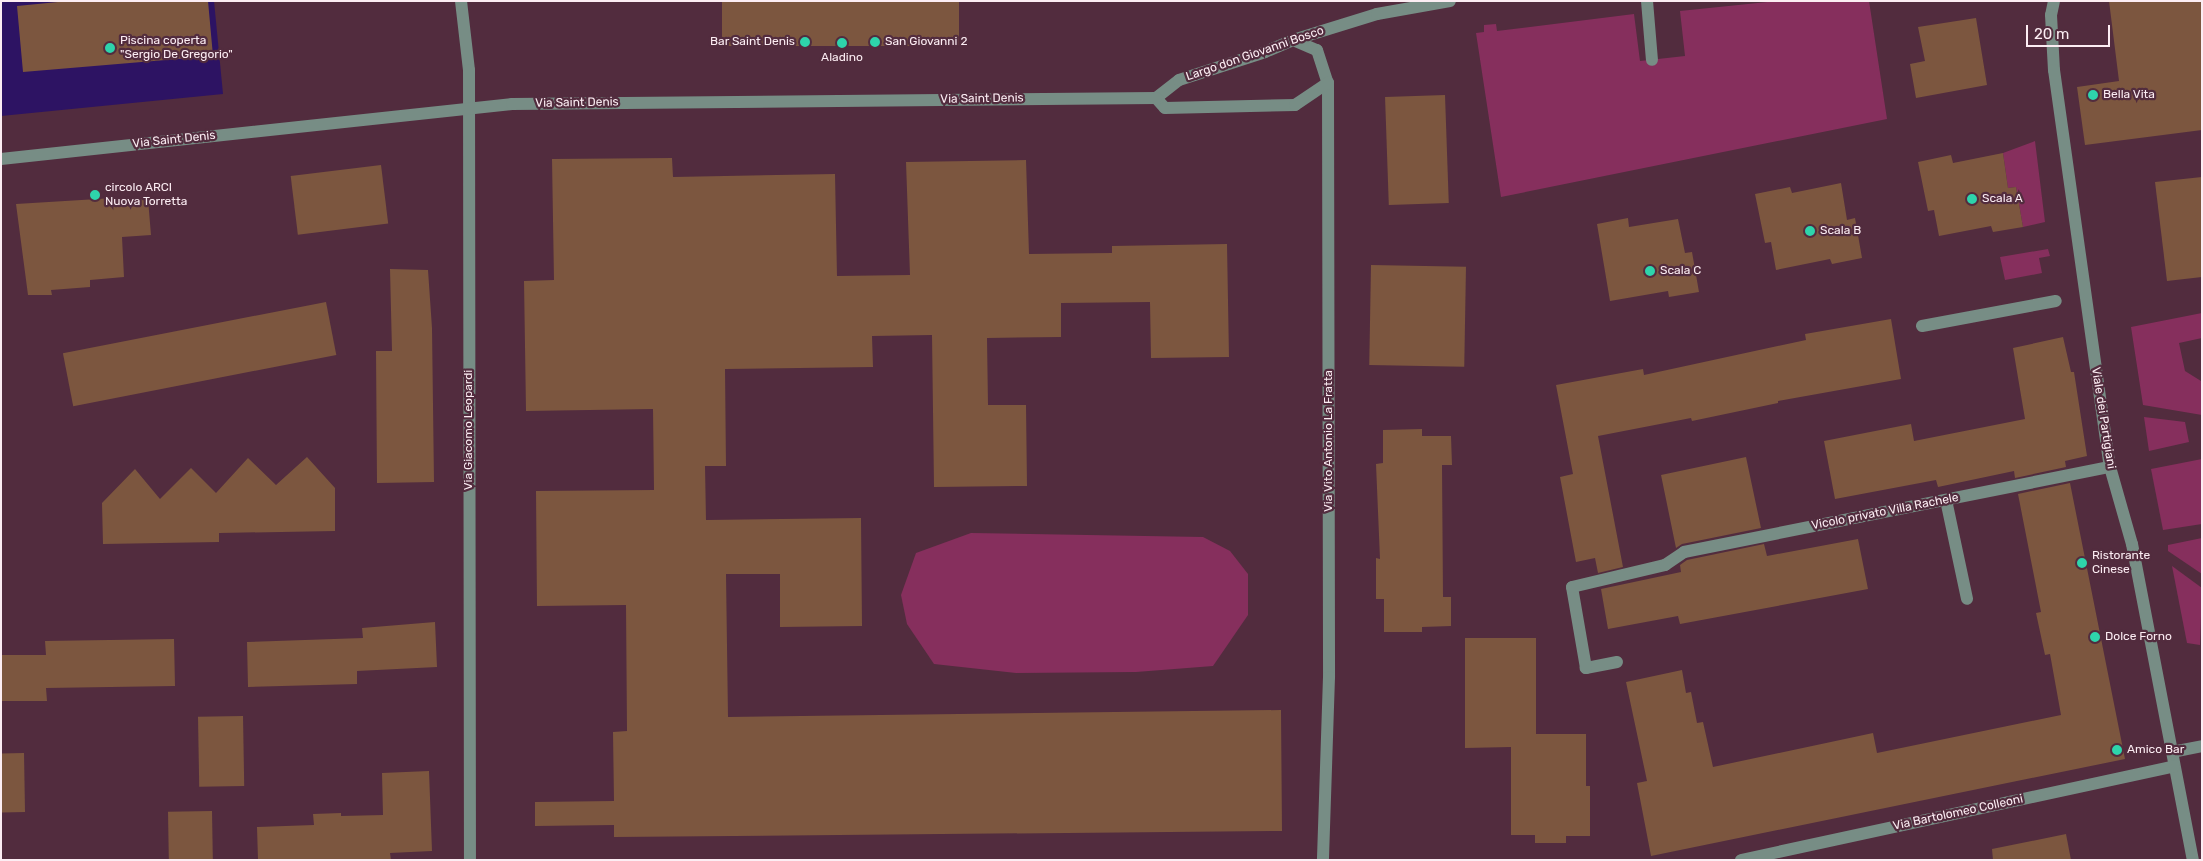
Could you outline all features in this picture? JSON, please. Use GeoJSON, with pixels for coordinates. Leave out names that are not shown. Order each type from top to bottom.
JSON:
{"type":"FeatureCollection","features":[{"type":"Feature","properties":{"kind":"street","name":"Via Giacomo Leopardi"},"geometry":{"type":"LineString","coordinates":[[461,1],[469,70],[470,860]]}},
{"type":"Feature","properties":{"kind":"street","name":"Largo don Giovanni Bosco"},"geometry":{"type":"LineString","coordinates":[[1156,98],[1179,80],[1265,52],[1293,40],[1377,14],[1450,1]]}},
{"type":"Feature","properties":{"kind":"street"},"geometry":{"type":"LineString","coordinates":[[1647,1],[1652,60]]}},
{"type":"Feature","properties":{"kind":"street","name":"Viale dei Partigiani"},"geometry":{"type":"LineString","coordinates":[[2054,1],[2051,15],[2054,70],[2110,467],[2132,544],[2193,860]]}},
{"type":"Feature","properties":{"kind":"street","name":"Via Vito Antonio La Fratta"},"geometry":{"type":"LineString","coordinates":[[1293,40],[1318,50],[1328,83],[1329,677],[1323,860]]}},
{"type":"Feature","properties":{"kind":"street"},"geometry":{"type":"LineString","coordinates":[[1156,98],[1165,108],[1295,105],[1328,83]]}},
{"type":"Feature","properties":{"kind":"street","name":"Via Saint Denis"},"geometry":{"type":"LineString","coordinates":[[1,159],[512,104],[1156,98]]}},
{"type":"Feature","properties":{"kind":"street"},"geometry":{"type":"LineString","coordinates":[[1922,326],[2056,301]]}},
{"type":"Feature","properties":{"kind":"street","name":"Vicolo privato Villa Rachele"},"geometry":{"type":"LineString","coordinates":[[1617,662],[1586,668],[1572,587],[1665,565],[1684,552],[2110,467]]}},
{"type":"Feature","properties":{"kind":"street"},"geometry":{"type":"LineString","coordinates":[[1946,500],[1967,598]]}},
{"type":"Feature","properties":{"kind":"street"},"geometry":{"type":"LineString","coordinates":[[2172,752],[2202,746]]}},
{"type":"Feature","properties":{"kind":"street","name":"Via Bartolomeo Colleoni"},"geometry":{"type":"LineString","coordinates":[[1741,860],[2174,766]]}},
{"type":"Feature","properties":{"kind":"shaded area","name":"Piscina coperta \"Sergio De Gregorio\""},"geometry":{"type":"Polygon","coordinates":[[[1,1],[214,1],[223,94],[1,116],[1,1]]]}},
{"type":"Feature","properties":{"kind":"shaded area"},"geometry":{"type":"Polygon","coordinates":[[[1777,1],[1869,1],[1887,119],[1501,197],[1476,33],[1484,32],[1484,25],[1496,24],[1497,31],[1634,14],[1640,61],[1685,56],[1680,11],[1777,1]]]}},
{"type":"Feature","properties":{"kind":"shaded area"},"geometry":{"type":"Polygon","coordinates":[[[2035,141],[2045,222],[2023,227],[2016,187],[2008,188],[2003,153],[2035,141]]]}},
{"type":"Feature","properties":{"kind":"shaded area"},"geometry":{"type":"Polygon","coordinates":[[[2048,249],[2050,256],[2039,258],[2042,273],[2005,280],[2000,257],[2048,249]]]}},
{"type":"Feature","properties":{"kind":"shaded area"},"geometry":{"type":"Polygon","coordinates":[[[2202,313],[2202,338],[2179,343],[2185,371],[2201,381],[2202,415],[2143,405],[2131,327],[2202,313]]]}},
{"type":"Feature","properties":{"kind":"shaded area"},"geometry":{"type":"Polygon","coordinates":[[[2144,417],[2185,422],[2189,442],[2149,451],[2144,417]]]}},
{"type":"Feature","properties":{"kind":"shaded area"},"geometry":{"type":"Polygon","coordinates":[[[2202,459],[2202,524],[2163,530],[2151,469],[2202,459]]]}},
{"type":"Feature","properties":{"kind":"shaded area"},"geometry":{"type":"Polygon","coordinates":[[[971,533],[1203,537],[1230,551],[1248,574],[1248,615],[1213,666],[1136,672],[1016,673],[934,664],[907,624],[901,595],[916,553],[971,533]]]}},
{"type":"Feature","properties":{"kind":"shaded area"},"geometry":{"type":"Polygon","coordinates":[[[2202,538],[2202,574],[2168,551],[2168,545],[2202,538]]]}},
{"type":"Feature","properties":{"kind":"shaded area"},"geometry":{"type":"Polygon","coordinates":[[[2172,566],[2202,588],[2200,645],[2187,643],[2172,566]]]}},
{"type":"Feature","properties":{"kind":"building"},"geometry":{"type":"Polygon","coordinates":[[[68,1],[208,1],[213,56],[23,72],[17,6],[68,1]]]}},
{"type":"Feature","properties":{"kind":"building"},"geometry":{"type":"Polygon","coordinates":[[[722,1],[959,1],[959,46],[722,46],[722,1]]]}},
{"type":"Feature","properties":{"kind":"building"},"geometry":{"type":"Polygon","coordinates":[[[2109,1],[2202,1],[2202,130],[2085,145],[2077,87],[2119,81],[2109,1]]]}},
{"type":"Feature","properties":{"kind":"building"},"geometry":{"type":"Polygon","coordinates":[[[1976,18],[1987,85],[1916,98],[1910,64],[1925,61],[1918,27],[1976,18]]]}},
{"type":"Feature","properties":{"kind":"building"},"geometry":{"type":"Polygon","coordinates":[[[1445,95],[1449,203],[1389,205],[1385,97],[1445,95]]]}},
{"type":"Feature","properties":{"kind":"building","name":"Scala A"},"geometry":{"type":"Polygon","coordinates":[[[2003,153],[2008,188],[2016,187],[2023,227],[1993,232],[1991,226],[1939,236],[1934,210],[1928,211],[1918,162],[1951,155],[1953,163],[2003,153]]]}},
{"type":"Feature","properties":{"kind":"building"},"geometry":{"type":"Polygon","coordinates":[[[672,158],[673,177],[835,174],[837,276],[910,275],[906,162],[1026,160],[1029,254],[1112,253],[1112,246],[1227,244],[1229,357],[1151,358],[1150,302],[1061,303],[1061,337],[987,338],[988,405],[1026,405],[1027,486],[934,487],[932,335],[872,336],[873,367],[725,369],[726,466],[705,466],[706,520],[861,518],[862,626],[780,627],[780,574],[726,574],[728,717],[1281,710],[1282,831],[614,837],[614,825],[535,826],[535,802],[614,801],[613,732],[627,731],[626,605],[537,606],[536,491],[654,490],[653,409],[526,411],[524,281],[554,280],[552,159],[672,158]]]}},
{"type":"Feature","properties":{"kind":"building"},"geometry":{"type":"Polygon","coordinates":[[[381,165],[388,224],[298,235],[291,176],[381,165]]]}},
{"type":"Feature","properties":{"kind":"building"},"geometry":{"type":"Polygon","coordinates":[[[2202,177],[2202,277],[2167,281],[2155,182],[2202,177]]]}},
{"type":"Feature","properties":{"kind":"building","name":"Scala B"},"geometry":{"type":"Polygon","coordinates":[[[1841,183],[1847,220],[1855,218],[1862,258],[1832,264],[1830,259],[1776,270],[1771,242],[1765,243],[1755,194],[1790,187],[1792,193],[1841,183]]]}},
{"type":"Feature","properties":{"kind":"building"},"geometry":{"type":"Polygon","coordinates":[[[114,198],[114,201],[148,199],[151,235],[122,237],[124,277],[90,280],[90,287],[51,290],[52,295],[28,295],[16,204],[114,198]]]}},
{"type":"Feature","properties":{"kind":"building","name":"Scala C"},"geometry":{"type":"Polygon","coordinates":[[[1628,218],[1629,227],[1678,219],[1685,253],[1692,252],[1699,292],[1669,297],[1668,291],[1610,301],[1597,224],[1628,218]]]}},
{"type":"Feature","properties":{"kind":"building"},"geometry":{"type":"Polygon","coordinates":[[[1371,265],[1466,267],[1464,367],[1369,365],[1371,265]]]}},
{"type":"Feature","properties":{"kind":"building"},"geometry":{"type":"Polygon","coordinates":[[[390,269],[428,270],[432,328],[434,482],[377,483],[376,351],[392,351],[390,269]]]}},
{"type":"Feature","properties":{"kind":"building"},"geometry":{"type":"Polygon","coordinates":[[[326,302],[336,355],[73,406],[63,353],[326,302]]]}},
{"type":"Feature","properties":{"kind":"building"},"geometry":{"type":"Polygon","coordinates":[[[1891,319],[1901,379],[1778,401],[1778,403],[1692,421],[1691,418],[1598,436],[1623,567],[1598,573],[1595,558],[1576,562],[1560,477],[1573,474],[1556,385],[1643,369],[1644,375],[1806,340],[1805,334],[1891,319]]]}},
{"type":"Feature","properties":{"kind":"building"},"geometry":{"type":"Polygon","coordinates":[[[2063,337],[2071,372],[2074,372],[2087,456],[2065,461],[2066,467],[2015,478],[2014,471],[1938,487],[1936,480],[1835,499],[1824,441],[1911,424],[1914,441],[2025,419],[2013,348],[2063,337]]]}},
{"type":"Feature","properties":{"kind":"building"},"geometry":{"type":"Polygon","coordinates":[[[1422,429],[1422,436],[1451,436],[1452,465],[1442,465],[1443,597],[1451,597],[1451,626],[1422,627],[1422,632],[1384,632],[1384,599],[1376,599],[1376,558],[1380,559],[1376,464],[1383,463],[1383,430],[1422,429]]]}},
{"type":"Feature","properties":{"kind":"building"},"geometry":{"type":"Polygon","coordinates":[[[307,457],[335,488],[335,531],[219,533],[219,542],[103,544],[102,503],[135,469],[160,499],[191,468],[216,493],[248,458],[276,485],[307,457]]]}},
{"type":"Feature","properties":{"kind":"building"},"geometry":{"type":"Polygon","coordinates":[[[1746,457],[1761,528],[1682,544],[1676,548],[1661,475],[1746,457]]]}},
{"type":"Feature","properties":{"kind":"building"},"geometry":{"type":"Polygon","coordinates":[[[2070,483],[2125,759],[1651,856],[1637,783],[1647,781],[1626,682],[1682,670],[1686,693],[1691,692],[1697,723],[1703,722],[1713,767],[1873,733],[1877,753],[2061,715],[2050,654],[2045,655],[2036,613],[2041,612],[2018,494],[2070,483]]]}},
{"type":"Feature","properties":{"kind":"building"},"geometry":{"type":"Polygon","coordinates":[[[1858,539],[1868,589],[1680,624],[1678,616],[1608,629],[1601,589],[1681,572],[1680,565],[1687,560],[1764,544],[1767,556],[1858,539]]]}},
{"type":"Feature","properties":{"kind":"building"},"geometry":{"type":"Polygon","coordinates":[[[435,622],[437,667],[357,671],[357,684],[248,687],[247,642],[363,638],[362,628],[435,622]]]}},
{"type":"Feature","properties":{"kind":"building"},"geometry":{"type":"Polygon","coordinates":[[[1465,638],[1536,638],[1536,734],[1586,734],[1586,786],[1590,786],[1590,836],[1566,836],[1566,843],[1535,843],[1535,835],[1511,835],[1511,747],[1465,748],[1465,638]]]}},
{"type":"Feature","properties":{"kind":"building"},"geometry":{"type":"Polygon","coordinates":[[[174,639],[175,686],[46,688],[47,701],[1,701],[1,655],[46,655],[45,641],[174,639]]]}},
{"type":"Feature","properties":{"kind":"building"},"geometry":{"type":"Polygon","coordinates":[[[243,716],[244,786],[199,787],[198,717],[243,716]]]}},
{"type":"Feature","properties":{"kind":"building"},"geometry":{"type":"Polygon","coordinates":[[[1,753],[24,753],[25,812],[2,812],[1,753]]]}},
{"type":"Feature","properties":{"kind":"building"},"geometry":{"type":"Polygon","coordinates":[[[429,771],[432,851],[390,853],[391,860],[258,860],[257,827],[314,825],[313,814],[341,813],[341,816],[383,815],[382,773],[429,771]]]}},
{"type":"Feature","properties":{"kind":"building"},"geometry":{"type":"Polygon","coordinates":[[[212,811],[213,860],[169,860],[168,812],[212,811]]]}},
{"type":"Feature","properties":{"kind":"building"},"geometry":{"type":"Polygon","coordinates":[[[2066,834],[2071,860],[1993,860],[1992,849],[2066,834]]]}},
{"type":"Feature","properties":{"kind":"place","name":"Bar Saint Denis"},"geometry":{"type":"Point","coordinates":[805,42]}},
{"type":"Feature","properties":{"kind":"place","name":"San Giovanni 2"},"geometry":{"type":"Point","coordinates":[875,42]}},
{"type":"Feature","properties":{"kind":"place","name":"Aladino"},"geometry":{"type":"Point","coordinates":[842,43]}},
{"type":"Feature","properties":{"kind":"place","name":"Piscina coperta \"Sergio De Gregorio\""},"geometry":{"type":"Point","coordinates":[110,48]}},
{"type":"Feature","properties":{"kind":"place","name":"Bella Vita"},"geometry":{"type":"Point","coordinates":[2093,95]}},
{"type":"Feature","properties":{"kind":"place","name":"circolo ARCI Nuova Torretta"},"geometry":{"type":"Point","coordinates":[95,195]}},
{"type":"Feature","properties":{"kind":"place","name":"Scala A"},"geometry":{"type":"Point","coordinates":[1972,199]}},
{"type":"Feature","properties":{"kind":"place","name":"Scala B"},"geometry":{"type":"Point","coordinates":[1810,231]}},
{"type":"Feature","properties":{"kind":"place","name":"Scala C"},"geometry":{"type":"Point","coordinates":[1650,271]}},
{"type":"Feature","properties":{"kind":"place","name":"Ristorante Cinese"},"geometry":{"type":"Point","coordinates":[2082,563]}},
{"type":"Feature","properties":{"kind":"place","name":"Dolce Forno"},"geometry":{"type":"Point","coordinates":[2095,637]}},
{"type":"Feature","properties":{"kind":"place","name":"Amico Bar"},"geometry":{"type":"Point","coordinates":[2117,750]}}]}
